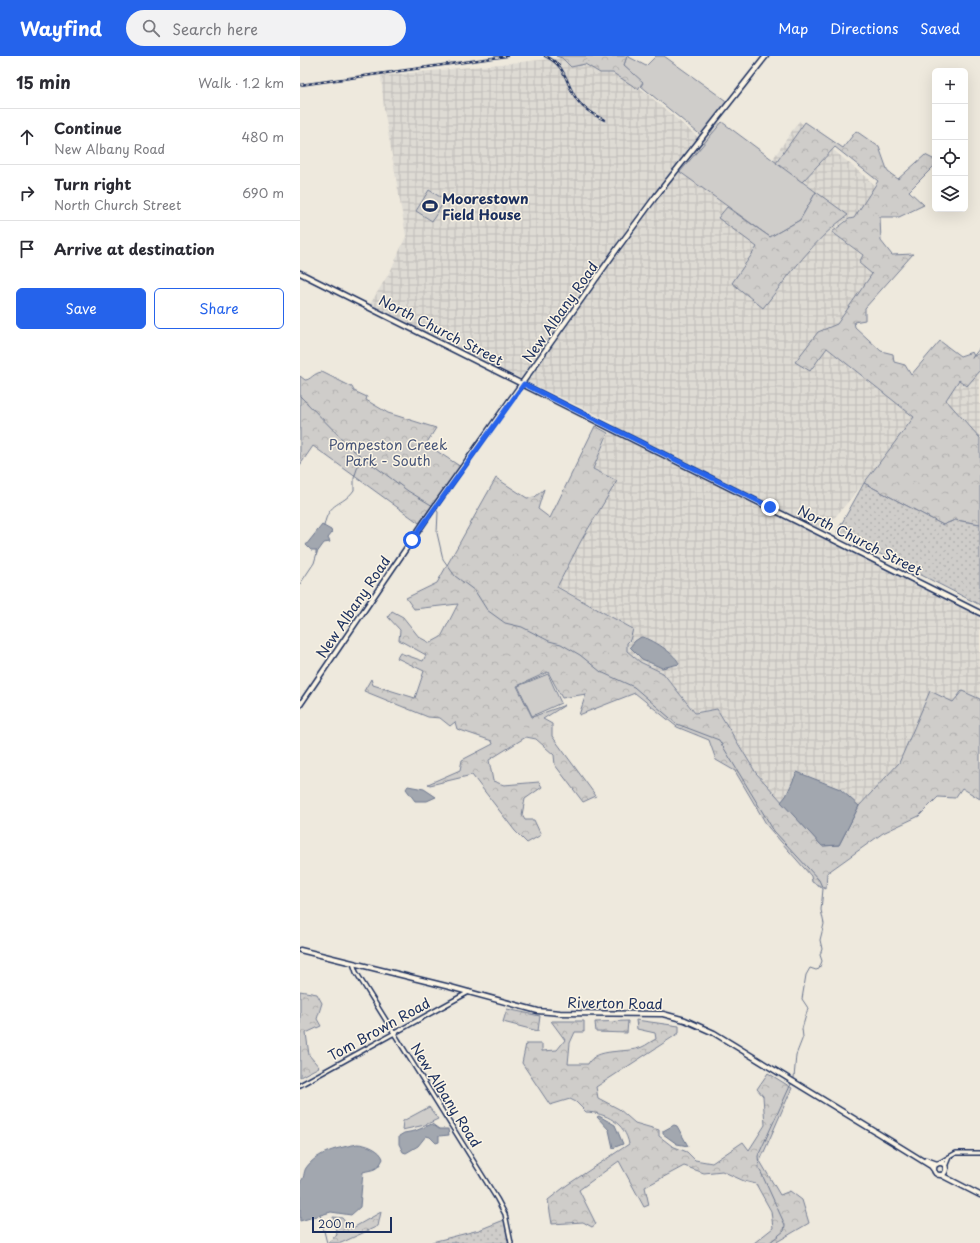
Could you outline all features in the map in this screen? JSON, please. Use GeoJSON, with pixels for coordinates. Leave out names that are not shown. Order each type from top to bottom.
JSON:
{"type":"FeatureCollection","features":[{"type":"Feature","properties":{"kind":"main road","name":"New Albany Road"},"geometry":{"type":"LineString","coordinates":[[300,705],[435,506],[524,384],[635,224],[766,56]]}},
{"type":"Feature","properties":{"kind":"main road","name":"North Church Street"},"geometry":{"type":"LineString","coordinates":[[300,272],[980,613]]}},
{"type":"Feature","properties":{"kind":"main road","name":"Riverton Road"},"geometry":{"type":"LineString","coordinates":[[300,950],[548,1012],[585,1014],[656,1014],[685,1020],[714,1032],[930,1165],[936,1174],[941,1175]]}},
{"type":"Feature","properties":{"kind":"main road","name":"Riverton Road"},"geometry":{"type":"LineString","coordinates":[[902,1148],[945,1168]]}},
{"type":"Feature","properties":{"kind":"main road"},"geometry":{"type":"LineString","coordinates":[[934,1170],[938,1164]]}},
{"type":"Feature","properties":{"kind":"main road"},"geometry":{"type":"LineString","coordinates":[[966,1187],[949,1174],[945,1168],[941,1175],[980,1195]]}},
{"type":"Feature","properties":{"kind":"street","name":"New Albany Road"},"geometry":{"type":"LineString","coordinates":[[353,963],[356,972],[497,1199],[504,1214],[511,1243]]}},
{"type":"Feature","properties":{"kind":"street","name":"Tom Brown Road"},"geometry":{"type":"LineString","coordinates":[[300,1085],[469,992]]}},
{"type":"Feature","properties":{"kind":"street"},"geometry":{"type":"LineString","coordinates":[[938,1164],[950,1155],[956,1153],[980,1153]]}},
{"type":"Feature","properties":{"kind":"street"},"geometry":{"type":"LineString","coordinates":[[945,1168],[950,1155]]}},
{"type":"Feature","properties":{"kind":"shaded area"},"geometry":{"type":"Polygon","coordinates":[[[580,56],[609,61],[700,139],[715,119],[770,163],[799,121],[888,196],[863,217],[846,220],[831,231],[879,269],[822,344],[915,417],[864,483],[819,536],[980,617],[980,793],[934,775],[835,854],[781,802],[756,773],[717,709],[695,713],[663,673],[640,662],[627,651],[627,643],[630,640],[633,629],[557,586],[582,539],[616,481],[593,469],[614,423],[369,306],[392,268],[406,236],[384,109],[381,76],[580,56]]]}},
{"type":"Feature","properties":{"kind":"shaded area"},"geometry":{"type":"Polygon","coordinates":[[[980,353],[980,439],[940,404],[980,353]]]}},
{"type":"Feature","properties":{"kind":"shaded area"},"geometry":{"type":"Polygon","coordinates":[[[322,525],[331,530],[332,533],[328,538],[330,542],[324,543],[316,554],[316,550],[311,550],[306,545],[322,525]]]}},
{"type":"Feature","properties":{"kind":"shaded area"},"geometry":{"type":"Polygon","coordinates":[[[641,637],[651,640],[663,648],[674,656],[679,664],[662,668],[642,659],[630,647],[641,637]]]}},
{"type":"Feature","properties":{"kind":"shaded area"},"geometry":{"type":"Polygon","coordinates":[[[797,772],[840,789],[859,806],[839,845],[822,846],[781,802],[786,796],[797,772]]]}},
{"type":"Feature","properties":{"kind":"shaded area"},"geometry":{"type":"Polygon","coordinates":[[[408,786],[424,789],[436,797],[427,801],[415,801],[406,789],[408,786]]]}},
{"type":"Feature","properties":{"kind":"shaded area"},"geometry":{"type":"Polygon","coordinates":[[[599,1116],[615,1125],[623,1144],[613,1148],[609,1130],[597,1117],[599,1116]]]}},
{"type":"Feature","properties":{"kind":"shaded area"},"geometry":{"type":"Polygon","coordinates":[[[432,1124],[439,1129],[448,1129],[449,1135],[439,1136],[439,1142],[436,1143],[430,1137],[426,1136],[418,1146],[406,1153],[403,1152],[399,1144],[399,1136],[432,1124]]]}},
{"type":"Feature","properties":{"kind":"shaded area"},"geometry":{"type":"Polygon","coordinates":[[[674,1125],[677,1126],[688,1146],[677,1144],[663,1134],[663,1131],[674,1125]]]}},
{"type":"Feature","properties":{"kind":"shaded area"},"geometry":{"type":"Polygon","coordinates":[[[357,1144],[373,1148],[382,1156],[383,1159],[377,1168],[363,1172],[360,1207],[351,1215],[331,1212],[300,1221],[300,1182],[303,1179],[306,1168],[316,1158],[329,1151],[357,1144]]]}},
{"type":"Feature","properties":{"kind":"green space"},"geometry":{"type":"Polygon","coordinates":[[[556,56],[627,56],[624,65],[643,82],[638,89],[613,73],[600,73],[585,64],[571,67],[562,58],[556,56]]]}},
{"type":"Feature","properties":{"kind":"green space"},"geometry":{"type":"Polygon","coordinates":[[[627,56],[646,66],[656,56],[664,56],[729,103],[703,137],[641,86],[643,83],[624,65],[627,56]]]}},
{"type":"Feature","properties":{"kind":"green space"},"geometry":{"type":"Polygon","coordinates":[[[722,122],[816,192],[800,220],[770,237],[680,172],[722,122]]]}},
{"type":"Feature","properties":{"kind":"green space"},"geometry":{"type":"Polygon","coordinates":[[[805,122],[843,148],[856,131],[879,147],[888,172],[898,179],[925,155],[932,158],[932,168],[909,191],[924,205],[899,217],[880,217],[881,241],[892,255],[913,254],[865,308],[865,320],[854,322],[855,327],[881,351],[893,354],[894,362],[905,365],[911,375],[940,341],[960,356],[972,352],[974,356],[980,353],[980,371],[967,386],[959,380],[946,400],[980,438],[980,524],[955,520],[943,525],[864,483],[914,417],[827,348],[810,371],[795,362],[818,332],[837,324],[872,274],[859,263],[863,255],[832,232],[849,219],[854,218],[878,181],[835,147],[802,182],[776,163],[805,122]]]}},
{"type":"Feature","properties":{"kind":"green space","name":"Moorestown Field House"},"geometry":{"type":"Polygon","coordinates":[[[429,190],[445,200],[432,221],[416,211],[429,190]]]}},
{"type":"Feature","properties":{"kind":"green space"},"geometry":{"type":"Polygon","coordinates":[[[816,192],[848,215],[824,235],[813,247],[763,308],[732,283],[757,247],[718,218],[727,207],[770,237],[800,220],[816,192]]]}},
{"type":"Feature","properties":{"kind":"green space","name":"Pompeston Creek Park - South"},"geometry":{"type":"Polygon","coordinates":[[[322,372],[352,387],[354,391],[367,397],[366,400],[388,413],[436,428],[426,444],[461,467],[419,523],[313,446],[300,465],[300,376],[307,380],[322,372]]]}},
{"type":"Feature","properties":{"kind":"green space"},"geometry":{"type":"Polygon","coordinates":[[[595,426],[608,433],[593,469],[617,481],[582,539],[557,587],[633,629],[630,640],[627,643],[627,651],[640,662],[663,673],[695,713],[717,709],[756,773],[822,846],[839,845],[859,806],[899,763],[930,691],[953,702],[962,691],[980,699],[980,799],[962,788],[955,798],[938,797],[919,816],[883,833],[827,873],[826,889],[812,882],[811,876],[768,827],[735,771],[716,760],[709,740],[677,727],[635,693],[579,715],[586,694],[562,698],[548,672],[517,686],[532,717],[565,705],[543,719],[552,724],[552,736],[596,796],[583,802],[555,765],[554,755],[536,739],[526,737],[489,760],[493,781],[504,785],[539,782],[542,787],[525,799],[522,815],[525,820],[534,820],[541,835],[527,843],[515,831],[472,775],[430,785],[428,784],[460,770],[462,760],[493,744],[492,741],[457,729],[455,722],[450,726],[440,718],[428,717],[364,691],[371,679],[373,685],[415,698],[424,671],[397,658],[400,653],[423,661],[426,655],[399,640],[400,630],[388,617],[392,611],[403,617],[419,637],[430,643],[441,637],[458,604],[414,609],[406,598],[437,583],[496,478],[527,498],[535,497],[544,489],[538,509],[550,518],[595,426]]]}},
{"type":"Feature","properties":{"kind":"green space"},"geometry":{"type":"Polygon","coordinates":[[[864,483],[943,525],[955,520],[980,524],[980,605],[837,532],[864,483]]]}},
{"type":"Feature","properties":{"kind":"green space"},"geometry":{"type":"Polygon","coordinates":[[[548,674],[561,703],[532,716],[518,686],[548,674]]]}},
{"type":"Feature","properties":{"kind":"green space"},"geometry":{"type":"Polygon","coordinates":[[[300,991],[317,994],[322,1003],[317,1019],[321,1026],[306,1033],[309,1055],[319,1067],[300,1077],[300,991]]]}},
{"type":"Feature","properties":{"kind":"green space"},"geometry":{"type":"Polygon","coordinates":[[[507,1009],[540,1016],[538,1031],[503,1022],[507,1009]]]}},
{"type":"Feature","properties":{"kind":"green space"},"geometry":{"type":"Polygon","coordinates":[[[636,1020],[679,1026],[679,1033],[596,1087],[598,1098],[619,1109],[635,1123],[659,1130],[659,1136],[672,1146],[687,1152],[695,1160],[712,1163],[743,1142],[749,1150],[765,1125],[763,1096],[757,1089],[768,1073],[792,1088],[760,1161],[780,1195],[790,1191],[802,1200],[809,1223],[775,1243],[754,1243],[773,1228],[771,1211],[756,1184],[744,1181],[722,1171],[704,1173],[684,1166],[645,1187],[649,1205],[644,1207],[619,1161],[579,1190],[596,1224],[592,1227],[583,1222],[552,1224],[548,1200],[567,1185],[629,1144],[623,1130],[614,1120],[601,1114],[586,1112],[576,1102],[570,1099],[550,1105],[522,1063],[526,1044],[542,1044],[542,1051],[557,1050],[565,1040],[551,1021],[584,1021],[584,1032],[575,1032],[570,1043],[568,1064],[588,1064],[598,1055],[635,1049],[656,1039],[655,1033],[637,1029],[636,1020]]]}},
{"type":"Feature","properties":{"kind":"green space"},"geometry":{"type":"Polygon","coordinates":[[[628,1021],[627,1033],[596,1032],[595,1022],[628,1021]]]}},
{"type":"Feature","properties":{"kind":"green space"},"geometry":{"type":"Polygon","coordinates":[[[429,1107],[438,1119],[425,1125],[402,1130],[403,1121],[429,1107]]]}},
{"type":"Feature","properties":{"kind":"green space"},"geometry":{"type":"Polygon","coordinates":[[[381,1212],[378,1226],[341,1243],[327,1243],[337,1235],[333,1217],[342,1218],[351,1229],[381,1212]]]}},
{"type":"Feature","properties":{"kind":"green space"},"geometry":{"type":"Polygon","coordinates":[[[504,1220],[509,1243],[432,1242],[479,1230],[504,1220]]]}},
{"type":"Feature","properties":{"kind":"waterway"},"geometry":{"type":"LineString","coordinates":[[972,358],[980,348]]}},
{"type":"Feature","properties":{"kind":"waterway"},"geometry":{"type":"LineString","coordinates":[[300,396],[353,450],[408,491],[433,506]]}},
{"type":"Feature","properties":{"kind":"waterway"},"geometry":{"type":"LineString","coordinates":[[324,526],[329,512],[354,490],[354,478],[361,457]]}},
{"type":"Feature","properties":{"kind":"waterway"},"geometry":{"type":"LineString","coordinates":[[435,508],[438,512],[437,533],[443,559],[455,576],[475,591],[487,610],[505,623],[522,627],[549,641],[561,644],[580,655],[601,672],[634,687],[677,724],[719,740],[774,831],[819,880],[823,889],[821,910],[824,924],[820,940],[822,949],[820,955],[822,961],[819,969],[816,970],[810,968],[806,975],[802,999],[808,1008],[802,1029],[803,1037],[796,1055],[794,1078]]}},
{"type":"Feature","properties":{"kind":"waterway"},"geometry":{"type":"LineString","coordinates":[[300,584],[314,563],[317,553]]}},
{"type":"Feature","properties":{"kind":"waterway"},"geometry":{"type":"LineString","coordinates":[[769,1243],[784,1231],[785,1225],[759,1168],[758,1156],[791,1084]]}},
{"type":"Feature","properties":{"kind":"waterway"},"geometry":{"type":"LineString","coordinates":[[320,1215],[327,1243]]}},
{"type":"Feature","properties":{"kind":"railway"},"geometry":{"type":"LineString","coordinates":[[300,85],[507,56]]}},
{"type":"Feature","properties":{"kind":"railway"},"geometry":{"type":"LineString","coordinates":[[545,56],[556,63],[563,72],[580,104],[605,120]]}},
{"type":"Feature","properties":{"kind":"place","name":"Moorestown Field House"},"geometry":{"type":"Point","coordinates":[430,206]}},
{"type":"Feature","properties":{"kind":"route"},"geometry":{"type":"LineString","coordinates":[[412,540],[524,384],[770,507]]}}]}
